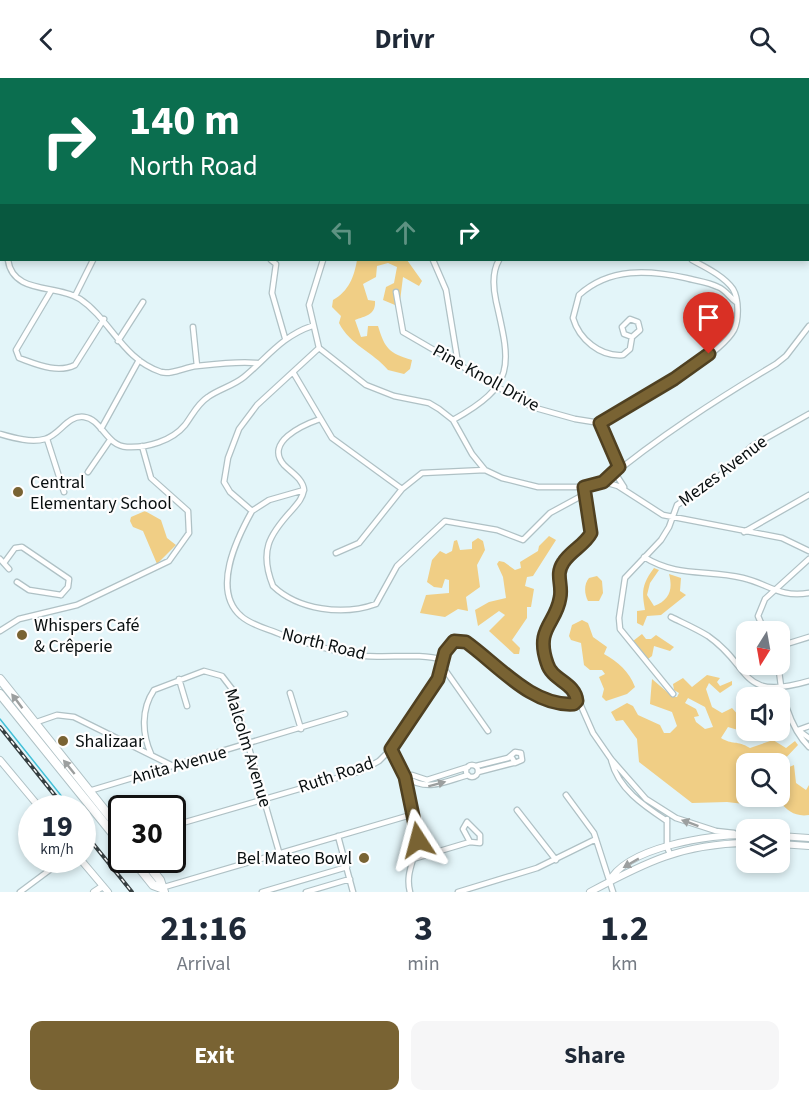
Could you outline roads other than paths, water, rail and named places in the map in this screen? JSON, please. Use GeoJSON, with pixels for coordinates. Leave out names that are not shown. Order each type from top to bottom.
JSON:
{"type":"FeatureCollection","features":[{"type":"Feature","properties":{"kind":"main road"},"geometry":{"type":"LineString","coordinates":[[0,679],[31,726]]}},
{"type":"Feature","properties":{"kind":"main road"},"geometry":{"type":"LineString","coordinates":[[0,694],[31,726],[85,793],[108,826]]}},
{"type":"Feature","properties":{"kind":"main road"},"geometry":{"type":"LineString","coordinates":[[85,793],[108,817]]}},
{"type":"Feature","properties":{"kind":"main road"},"geometry":{"type":"LineString","coordinates":[[143,873],[153,885],[162,890]]}},
{"type":"Feature","properties":{"kind":"main road"},"geometry":{"type":"LineString","coordinates":[[154,873],[160,880],[162,890]]}},
{"type":"Feature","properties":{"kind":"street"},"geometry":{"type":"LineString","coordinates":[[8,261],[14,275],[39,289],[75,296],[104,318],[118,340],[139,360],[164,373],[197,366],[256,363]]}},
{"type":"Feature","properties":{"kind":"street"},"geometry":{"type":"LineString","coordinates":[[75,296],[92,261]]}},
{"type":"Feature","properties":{"kind":"street"},"geometry":{"type":"LineString","coordinates":[[272,261],[276,264],[277,270],[272,293],[285,338]]}},
{"type":"Feature","properties":{"kind":"street"},"geometry":{"type":"LineString","coordinates":[[323,261],[309,300],[312,326],[319,348],[366,385],[394,396],[429,403],[453,420],[485,470]]}},
{"type":"Feature","properties":{"kind":"street"},"geometry":{"type":"LineString","coordinates":[[433,261],[446,290],[458,363]]}},
{"type":"Feature","properties":{"kind":"street"},"geometry":{"type":"LineString","coordinates":[[453,420],[483,402],[498,388],[507,358],[494,290],[494,274],[499,261]]}},
{"type":"Feature","properties":{"kind":"street"},"geometry":{"type":"LineString","coordinates":[[619,467],[600,423],[674,379],[723,342],[733,331],[737,322],[736,302],[732,288],[710,269],[694,261]]}},
{"type":"Feature","properties":{"kind":"street"},"geometry":{"type":"LineString","coordinates":[[632,337],[630,349],[623,355],[603,352],[588,343],[573,318],[579,295],[598,283],[624,274],[650,271],[709,283],[725,291],[736,302]]}},
{"type":"Feature","properties":{"kind":"street"},"geometry":{"type":"LineString","coordinates":[[51,291],[16,350],[18,358],[42,367],[75,365],[104,318]]}},
{"type":"Feature","properties":{"kind":"street","name":"Pine Knoll Drive"},"geometry":{"type":"LineString","coordinates":[[396,292],[403,332],[532,407],[575,419],[600,423]]}},
{"type":"Feature","properties":{"kind":"street"},"geometry":{"type":"LineString","coordinates":[[118,340],[143,302]]}},
{"type":"Feature","properties":{"kind":"street"},"geometry":{"type":"LineString","coordinates":[[0,434],[30,440],[47,439],[70,421],[81,416],[92,420],[110,440],[121,447],[142,446],[163,441],[177,433],[203,401],[244,377],[256,363],[285,338],[312,326]]}},
{"type":"Feature","properties":{"kind":"street"},"geometry":{"type":"LineString","coordinates":[[336,553],[359,543],[402,489],[422,473],[485,470],[502,478],[538,487],[584,487],[603,482],[619,467],[694,412],[776,364],[786,356],[809,326]]}},
{"type":"Feature","properties":{"kind":"street"},"geometry":{"type":"LineString","coordinates":[[193,327],[197,366]]}},
{"type":"Feature","properties":{"kind":"street"},"geometry":{"type":"LineString","coordinates":[[304,490],[269,500],[252,511],[226,486],[224,475],[228,458],[244,420],[319,348]]}},
{"type":"Feature","properties":{"kind":"street"},"geometry":{"type":"LineString","coordinates":[[101,429],[139,360]]}},
{"type":"Feature","properties":{"kind":"street"},"geometry":{"type":"LineString","coordinates":[[293,372],[320,418],[340,445],[402,489]]}},
{"type":"Feature","properties":{"kind":"street","name":"Mezes Avenue"},"geometry":{"type":"LineString","coordinates":[[673,694],[619,626],[625,578],[661,540],[677,505],[722,474],[752,446],[809,414]]}},
{"type":"Feature","properties":{"kind":"street"},"geometry":{"type":"LineString","coordinates":[[320,418],[289,434],[278,453],[280,460],[301,481],[304,490],[301,500],[270,534],[266,549],[269,576],[278,590],[310,606],[343,610],[376,604],[397,566],[445,521],[497,530],[523,540],[550,513],[585,494]]}},
{"type":"Feature","properties":{"kind":"street"},"geometry":{"type":"LineString","coordinates":[[47,439],[64,492]]}},
{"type":"Feature","properties":{"kind":"street"},"geometry":{"type":"LineString","coordinates":[[88,472],[110,440]]}},
{"type":"Feature","properties":{"kind":"street"},"geometry":{"type":"LineString","coordinates":[[0,631],[19,619],[65,609],[156,569],[172,559],[189,533],[188,511],[178,499],[154,483],[146,466],[142,446]]}},
{"type":"Feature","properties":{"kind":"street"},"geometry":{"type":"LineString","coordinates":[[471,470],[476,459]]}},
{"type":"Feature","properties":{"kind":"street"},"geometry":{"type":"LineString","coordinates":[[615,473],[625,489]]}},
{"type":"Feature","properties":{"kind":"street"},"geometry":{"type":"LineString","coordinates":[[603,482],[625,489],[651,509],[673,517],[782,538],[809,551]]}},
{"type":"Feature","properties":{"kind":"street"},"geometry":{"type":"LineString","coordinates":[[584,487],[591,533],[572,551],[559,570],[561,598],[545,632],[547,665],[552,673],[574,690],[577,701],[611,759],[635,789],[667,813],[716,831],[736,833]]}},
{"type":"Feature","properties":{"kind":"street"},"geometry":{"type":"LineString","coordinates":[[744,532],[809,495]]}},
{"type":"Feature","properties":{"kind":"street","name":"North Road"},"geometry":{"type":"LineString","coordinates":[[252,511],[237,538],[228,578],[227,589],[230,604],[239,615],[248,621],[292,638],[364,656],[418,656],[444,660]]}},
{"type":"Feature","properties":{"kind":"street"},"geometry":{"type":"LineString","coordinates":[[4,564],[15,548],[22,547],[69,579],[68,587],[61,595]]}},
{"type":"Feature","properties":{"kind":"street"},"geometry":{"type":"LineString","coordinates":[[644,557],[673,571],[743,578],[773,591],[794,596],[809,593]]}},
{"type":"Feature","properties":{"kind":"street"},"geometry":{"type":"LineString","coordinates":[[0,559],[9,569]]}},
{"type":"Feature","properties":{"kind":"street"},"geometry":{"type":"LineString","coordinates":[[761,621],[758,613],[765,599],[809,559]]}},
{"type":"Feature","properties":{"kind":"street"},"geometry":{"type":"LineString","coordinates":[[16,582],[29,590],[61,595]]}},
{"type":"Feature","properties":{"kind":"street"},"geometry":{"type":"LineString","coordinates":[[61,595],[65,609]]}},
{"type":"Feature","properties":{"kind":"street"},"geometry":{"type":"LineString","coordinates":[[671,617],[708,636],[752,681],[766,687]]}},
{"type":"Feature","properties":{"kind":"street"},"geometry":{"type":"LineString","coordinates":[[790,643],[809,637]]}},
{"type":"Feature","properties":{"kind":"street"},"geometry":{"type":"LineString","coordinates":[[410,892],[408,876],[418,840],[405,777],[391,749],[438,679],[452,642],[462,641],[528,690],[562,704],[574,704],[577,701]]}},
{"type":"Feature","properties":{"kind":"street"},"geometry":{"type":"LineString","coordinates":[[442,667],[464,692],[488,730]]}},
{"type":"Feature","properties":{"kind":"street","name":"Malcolm Avenue"},"geometry":{"type":"LineString","coordinates":[[151,754],[143,729],[150,695],[158,687],[204,671],[222,676],[232,689],[279,852]]}},
{"type":"Feature","properties":{"kind":"street"},"geometry":{"type":"LineString","coordinates":[[179,679],[187,706]]}},
{"type":"Feature","properties":{"kind":"street"},"geometry":{"type":"LineString","coordinates":[[789,687],[809,681]]}},
{"type":"Feature","properties":{"kind":"street"},"geometry":{"type":"LineString","coordinates":[[291,693],[301,729]]}},
{"type":"Feature","properties":{"kind":"street","name":"Anita Avenue"},"geometry":{"type":"LineString","coordinates":[[85,793],[345,714]]}},
{"type":"Feature","properties":{"kind":"street"},"geometry":{"type":"LineString","coordinates":[[31,726],[57,715],[71,716],[173,766]]}},
{"type":"Feature","properties":{"kind":"street"},"geometry":{"type":"LineString","coordinates":[[790,715],[801,739],[809,747]]}},
{"type":"Feature","properties":{"kind":"street"},"geometry":{"type":"LineString","coordinates":[[798,730],[809,726]]}},
{"type":"Feature","properties":{"kind":"street"},"geometry":{"type":"LineString","coordinates":[[798,730],[809,738]]}},
{"type":"Feature","properties":{"kind":"street","name":"Ruth Road"},"geometry":{"type":"LineString","coordinates":[[186,821],[371,767],[391,749]]}},
{"type":"Feature","properties":{"kind":"street"},"geometry":{"type":"LineString","coordinates":[[405,777],[412,775],[427,780],[468,767],[477,769],[521,762],[522,755],[517,752],[477,769],[474,776],[468,775],[429,786],[418,784],[405,777]]}},
{"type":"Feature","properties":{"kind":"street"},"geometry":{"type":"LineString","coordinates":[[512,756],[514,763]]}},
{"type":"Feature","properties":{"kind":"street"},"geometry":{"type":"LineString","coordinates":[[611,759],[613,768],[632,794],[667,821]]}},
{"type":"Feature","properties":{"kind":"street"},"geometry":{"type":"LineString","coordinates":[[0,760],[29,795]]}},
{"type":"Feature","properties":{"kind":"street"},"geometry":{"type":"LineString","coordinates":[[468,767],[468,775]]}},
{"type":"Feature","properties":{"kind":"street"},"geometry":{"type":"LineString","coordinates":[[566,795],[596,839],[613,892]]}},
{"type":"Feature","properties":{"kind":"street"},"geometry":{"type":"LineString","coordinates":[[517,810],[556,860]]}},
{"type":"Feature","properties":{"kind":"street"},"geometry":{"type":"LineString","coordinates":[[667,813],[667,847],[670,854]]}},
{"type":"Feature","properties":{"kind":"street"},"geometry":{"type":"LineString","coordinates":[[162,890],[279,852],[414,814]]}},
{"type":"Feature","properties":{"kind":"street"},"geometry":{"type":"LineString","coordinates":[[413,859],[470,842],[477,844],[482,839],[467,822],[463,829],[470,842]]}},
{"type":"Feature","properties":{"kind":"street"},"geometry":{"type":"LineString","coordinates":[[609,882],[614,872],[638,858],[667,847],[714,835],[736,834]]}},
{"type":"Feature","properties":{"kind":"street"},"geometry":{"type":"LineString","coordinates":[[338,836],[353,892]]}},
{"type":"Feature","properties":{"kind":"street"},"geometry":{"type":"LineString","coordinates":[[790,837],[809,838]]}},
{"type":"Feature","properties":{"kind":"street"},"geometry":{"type":"LineString","coordinates":[[458,892],[537,868],[596,839]]}},
{"type":"Feature","properties":{"kind":"street"},"geometry":{"type":"LineString","coordinates":[[590,892],[670,854],[716,844],[736,843]]}},
{"type":"Feature","properties":{"kind":"street"},"geometry":{"type":"LineString","coordinates":[[790,845],[809,846]]}},
{"type":"Feature","properties":{"kind":"street"},"geometry":{"type":"LineString","coordinates":[[262,892],[346,867]]}},
{"type":"Feature","properties":{"kind":"street"},"geometry":{"type":"LineString","coordinates":[[20,892],[46,873]]}},
{"type":"Feature","properties":{"kind":"street"},"geometry":{"type":"LineString","coordinates":[[92,873],[108,892]]}},
{"type":"Feature","properties":{"kind":"street"},"geometry":{"type":"LineString","coordinates":[[306,892],[350,879]]}},
{"type":"Feature","properties":{"kind":"street"},"geometry":{"type":"LineString","coordinates":[[94,892],[103,886]]}},
{"type":"Feature","properties":{"kind":"waterway"},"geometry":{"type":"LineString","coordinates":[[0,719],[61,795]]}},
{"type":"Feature","properties":{"kind":"railway"},"geometry":{"type":"LineString","coordinates":[[0,727],[55,795]]}},
{"type":"Feature","properties":{"kind":"railway"},"geometry":{"type":"LineString","coordinates":[[96,847],[132,892]]}},
{"type":"Feature","properties":{"kind":"place","name":"Central Elementary School"},"geometry":{"type":"Point","coordinates":[18,492]}},
{"type":"Feature","properties":{"kind":"place","name":"Whispers Café & Crêperie"},"geometry":{"type":"Point","coordinates":[22,635]}},
{"type":"Feature","properties":{"kind":"place","name":"Shalizaar"},"geometry":{"type":"Point","coordinates":[63,741]}},
{"type":"Feature","properties":{"kind":"place","name":"Bel Mateo Bowl"},"geometry":{"type":"Point","coordinates":[364,858]}}]}
